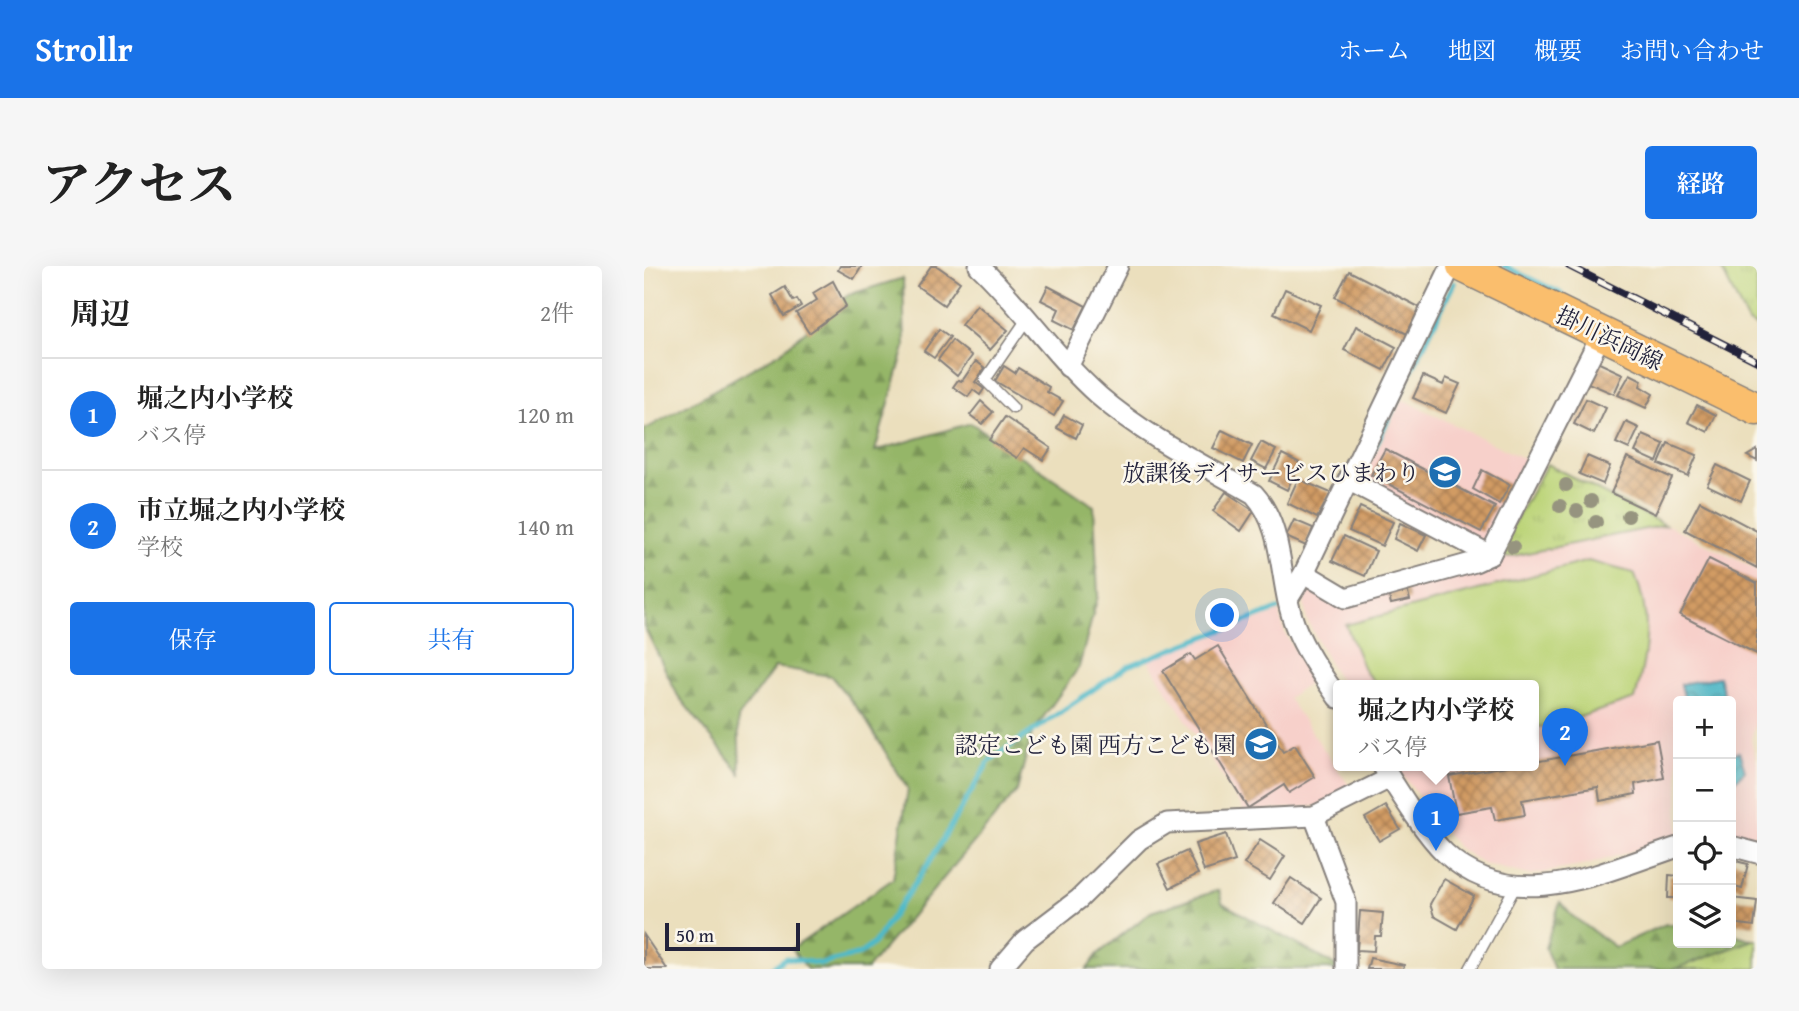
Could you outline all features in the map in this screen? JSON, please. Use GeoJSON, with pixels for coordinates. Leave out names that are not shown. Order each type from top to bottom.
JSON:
{"type":"FeatureCollection","features":[{"type":"Feature","properties":{"kind":"main road","name":"掛川浜岡線"},"geometry":{"type":"LineString","coordinates":[[1463,266],[1757,409]]}},
{"type":"Feature","properties":{"kind":"street"},"geometry":{"type":"LineString","coordinates":[[979,266],[1068,367],[1101,398],[1152,435],[1254,494],[1265,506],[1273,527],[1296,628],[1333,690]]}},
{"type":"Feature","properties":{"kind":"street"},"geometry":{"type":"LineString","coordinates":[[1068,367],[1118,266]]}},
{"type":"Feature","properties":{"kind":"street"},"geometry":{"type":"LineString","coordinates":[[1288,599],[1309,576],[1354,483],[1451,266]]}},
{"type":"Feature","properties":{"kind":"street"},"geometry":{"type":"LineString","coordinates":[[1309,576],[1346,598],[1475,562],[1490,555],[1602,334]]}},
{"type":"Feature","properties":{"kind":"street"},"geometry":{"type":"LineString","coordinates":[[1354,483],[1490,555]]}},
{"type":"Feature","properties":{"kind":"street"},"geometry":{"type":"LineString","coordinates":[[1000,969],[1025,940],[1079,899],[1139,840],[1167,823],[1314,816],[1386,771],[1443,852],[1469,872],[1497,884],[1538,887],[1569,882],[1673,849]]}},
{"type":"Feature","properties":{"kind":"street"},"geometry":{"type":"LineString","coordinates":[[1314,816],[1346,902],[1346,969]]}},
{"type":"Feature","properties":{"kind":"street"},"geometry":{"type":"LineString","coordinates":[[1736,847],[1757,853]]}},
{"type":"Feature","properties":{"kind":"lane"},"geometry":{"type":"LineString","coordinates":[[1013,408],[985,380],[1027,319]]}},
{"type":"Feature","properties":{"kind":"lane"},"geometry":{"type":"LineString","coordinates":[[1470,969],[1515,887]]}},
{"type":"Feature","properties":{"kind":"shaded area","name":"放課後デイサービスひまわり"},"geometry":{"type":"Polygon","coordinates":[[[1402,399],[1530,462],[1487,547],[1361,483],[1402,399]]]}},
{"type":"Feature","properties":{"kind":"shaded area"},"geometry":{"type":"Polygon","coordinates":[[[1547,464],[1757,570],[1757,718],[1751,740],[1757,763],[1757,833],[1747,837],[1736,834],[1736,696],[1673,696],[1673,839],[1587,865],[1529,875],[1483,864],[1456,846],[1400,771],[1539,771],[1539,680],[1340,680],[1307,620],[1304,602],[1312,583],[1345,601],[1493,560],[1547,464]]]}},
{"type":"Feature","properties":{"kind":"shaded area","name":"認定こども園 西方こども園"},"geometry":{"type":"Polygon","coordinates":[[[1279,612],[1285,633],[1313,680],[1288,698],[1333,762],[1333,771],[1339,771],[1353,791],[1319,806],[1245,812],[1147,659],[1279,612]]]}},
{"type":"Feature","properties":{"kind":"green space"},"geometry":{"type":"Polygon","coordinates":[[[1720,266],[1757,266],[1757,327],[1748,323],[1720,266]]]}},
{"type":"Feature","properties":{"kind":"green space"},"geometry":{"type":"Polygon","coordinates":[[[903,278],[905,347],[875,451],[971,423],[1094,506],[1098,596],[1079,667],[1032,733],[1017,791],[867,969],[807,969],[792,949],[893,879],[908,789],[864,717],[831,676],[775,667],[738,718],[740,773],[678,696],[644,626],[644,430],[781,352],[848,295],[903,278]]]}},
{"type":"Feature","properties":{"kind":"green space"},"geometry":{"type":"Polygon","coordinates":[[[1547,464],[1665,525],[1493,560],[1547,464]]]}},
{"type":"Feature","properties":{"kind":"green space"},"geometry":{"type":"Polygon","coordinates":[[[1588,561],[1634,573],[1644,605],[1646,636],[1635,699],[1552,726],[1539,727],[1539,680],[1373,680],[1365,672],[1346,625],[1588,561]]]}},
{"type":"Feature","properties":{"kind":"green space"},"geometry":{"type":"Polygon","coordinates":[[[1219,890],[1222,903],[1342,969],[1087,969],[1098,954],[1151,912],[1219,890]]]}},
{"type":"Feature","properties":{"kind":"green space"},"geometry":{"type":"Polygon","coordinates":[[[1560,902],[1571,915],[1615,947],[1666,924],[1673,925],[1673,948],[1731,948],[1675,969],[1554,969],[1545,948],[1560,902]]]}},
{"type":"Feature","properties":{"kind":"green space"},"geometry":{"type":"Polygon","coordinates":[[[1736,935],[1753,940],[1736,946],[1736,935]]]}},
{"type":"Feature","properties":{"kind":"green space"},"geometry":{"type":"Polygon","coordinates":[[[1757,940],[1757,969],[1675,969],[1736,948],[1757,940]]]}},
{"type":"Feature","properties":{"kind":"water"},"geometry":{"type":"Polygon","coordinates":[[[1719,677],[1725,696],[1684,696],[1681,684],[1719,677]]]}},
{"type":"Feature","properties":{"kind":"water"},"geometry":{"type":"Polygon","coordinates":[[[1739,752],[1745,771],[1736,779],[1736,759],[1736,753],[1739,752]]]}},
{"type":"Feature","properties":{"kind":"building"},"geometry":{"type":"Polygon","coordinates":[[[840,266],[862,266],[854,279],[838,270],[840,266]]]}},
{"type":"Feature","properties":{"kind":"building"},"geometry":{"type":"Polygon","coordinates":[[[931,266],[937,266],[960,282],[944,305],[917,286],[931,266]]]}},
{"type":"Feature","properties":{"kind":"building"},"geometry":{"type":"Polygon","coordinates":[[[1349,271],[1421,308],[1407,334],[1335,297],[1349,271]]]}},
{"type":"Feature","properties":{"kind":"building"},"geometry":{"type":"Polygon","coordinates":[[[833,281],[846,306],[809,333],[796,313],[817,300],[813,293],[833,281]]]}},
{"type":"Feature","properties":{"kind":"building"},"geometry":{"type":"Polygon","coordinates":[[[1048,286],[1086,306],[1074,330],[1054,320],[1059,309],[1041,300],[1048,286]]]}},
{"type":"Feature","properties":{"kind":"building"},"geometry":{"type":"Polygon","coordinates":[[[785,287],[793,301],[797,299],[801,306],[784,316],[772,295],[785,287]]]}},
{"type":"Feature","properties":{"kind":"building"},"geometry":{"type":"Polygon","coordinates":[[[1285,289],[1321,305],[1309,330],[1274,313],[1285,289]]]}},
{"type":"Feature","properties":{"kind":"building"},"geometry":{"type":"Polygon","coordinates":[[[977,305],[1008,330],[990,350],[961,325],[977,305]]]}},
{"type":"Feature","properties":{"kind":"building"},"geometry":{"type":"Polygon","coordinates":[[[1356,326],[1396,347],[1384,370],[1344,350],[1356,326]]]}},
{"type":"Feature","properties":{"kind":"building"},"geometry":{"type":"Polygon","coordinates":[[[939,329],[950,337],[934,358],[924,351],[939,329]]]}},
{"type":"Feature","properties":{"kind":"building"},"geometry":{"type":"Polygon","coordinates":[[[952,340],[972,356],[957,376],[938,360],[952,340]]]}},
{"type":"Feature","properties":{"kind":"building"},"geometry":{"type":"Polygon","coordinates":[[[976,361],[985,368],[975,382],[984,389],[980,395],[973,390],[968,397],[953,387],[958,380],[962,381],[976,361]]]}},
{"type":"Feature","properties":{"kind":"building"},"geometry":{"type":"Polygon","coordinates":[[[1597,362],[1623,374],[1614,394],[1588,383],[1597,362]]]}},
{"type":"Feature","properties":{"kind":"building"},"geometry":{"type":"Polygon","coordinates":[[[1004,366],[1015,373],[1018,368],[1049,387],[1047,392],[1063,401],[1054,416],[995,381],[1004,366]]]}},
{"type":"Feature","properties":{"kind":"building"},"geometry":{"type":"Polygon","coordinates":[[[1630,374],[1642,380],[1640,386],[1653,394],[1646,408],[1618,395],[1630,374]]]}},
{"type":"Feature","properties":{"kind":"building"},"geometry":{"type":"Polygon","coordinates":[[[1423,376],[1443,385],[1446,378],[1460,384],[1446,413],[1413,398],[1423,376]]]}},
{"type":"Feature","properties":{"kind":"building"},"geometry":{"type":"Polygon","coordinates":[[[1586,399],[1606,408],[1594,434],[1574,424],[1586,399]]]}},
{"type":"Feature","properties":{"kind":"building"},"geometry":{"type":"Polygon","coordinates":[[[981,401],[993,412],[982,424],[970,415],[981,401]]]}},
{"type":"Feature","properties":{"kind":"building"},"geometry":{"type":"Polygon","coordinates":[[[1697,405],[1716,415],[1708,432],[1688,422],[1697,405]]]}},
{"type":"Feature","properties":{"kind":"building"},"geometry":{"type":"Polygon","coordinates":[[[1064,415],[1082,425],[1076,438],[1057,428],[1064,415]]]}},
{"type":"Feature","properties":{"kind":"building"},"geometry":{"type":"Polygon","coordinates":[[[1005,417],[1051,448],[1043,460],[1024,448],[1017,458],[989,440],[1005,417]]]}},
{"type":"Feature","properties":{"kind":"building"},"geometry":{"type":"Polygon","coordinates":[[[1626,422],[1639,428],[1629,449],[1616,443],[1626,422]]]}},
{"type":"Feature","properties":{"kind":"building"},"geometry":{"type":"Polygon","coordinates":[[[1222,430],[1252,445],[1243,463],[1213,448],[1222,430]]]}},
{"type":"Feature","properties":{"kind":"building"},"geometry":{"type":"Polygon","coordinates":[[[1643,435],[1664,444],[1657,462],[1635,452],[1643,435]]]}},
{"type":"Feature","properties":{"kind":"building"},"geometry":{"type":"Polygon","coordinates":[[[1261,442],[1276,450],[1266,469],[1251,461],[1261,442]]]}},
{"type":"Feature","properties":{"kind":"building"},"geometry":{"type":"Polygon","coordinates":[[[1668,443],[1697,455],[1688,476],[1659,464],[1668,443]]]}},
{"type":"Feature","properties":{"kind":"building"},"geometry":{"type":"Polygon","coordinates":[[[1385,449],[1495,507],[1481,532],[1371,475],[1385,449]]]}},
{"type":"Feature","properties":{"kind":"building"},"geometry":{"type":"Polygon","coordinates":[[[1757,450],[1757,461],[1747,456],[1757,450]]]}},
{"type":"Feature","properties":{"kind":"building"},"geometry":{"type":"Polygon","coordinates":[[[1282,454],[1300,463],[1287,490],[1269,481],[1282,454]]]}},
{"type":"Feature","properties":{"kind":"building"},"geometry":{"type":"Polygon","coordinates":[[[1587,456],[1610,466],[1603,484],[1579,474],[1587,456]]]}},
{"type":"Feature","properties":{"kind":"building"},"geometry":{"type":"Polygon","coordinates":[[[1627,457],[1672,478],[1655,514],[1611,493],[1627,457]]]}},
{"type":"Feature","properties":{"kind":"building"},"geometry":{"type":"Polygon","coordinates":[[[1717,465],[1750,481],[1741,501],[1707,485],[1717,465]]]}},
{"type":"Feature","properties":{"kind":"building"},"geometry":{"type":"Polygon","coordinates":[[[1482,470],[1510,485],[1499,504],[1473,489],[1482,470]]]}},
{"type":"Feature","properties":{"kind":"building"},"geometry":{"type":"Polygon","coordinates":[[[1298,479],[1331,493],[1317,518],[1287,503],[1298,479]]]}},
{"type":"Feature","properties":{"kind":"building"},"geometry":{"type":"Polygon","coordinates":[[[1226,492],[1254,511],[1241,531],[1213,511],[1226,492]]]}},
{"type":"Feature","properties":{"kind":"building"},"geometry":{"type":"Polygon","coordinates":[[[1700,501],[1757,531],[1757,568],[1685,530],[1700,501]]]}},
{"type":"Feature","properties":{"kind":"building"},"geometry":{"type":"Polygon","coordinates":[[[1360,507],[1393,522],[1382,546],[1349,531],[1360,507]]]}},
{"type":"Feature","properties":{"kind":"building"},"geometry":{"type":"Polygon","coordinates":[[[1294,520],[1313,528],[1306,546],[1286,537],[1294,520]]]}},
{"type":"Feature","properties":{"kind":"building"},"geometry":{"type":"Polygon","coordinates":[[[1400,523],[1426,535],[1418,551],[1394,539],[1400,523]]]}},
{"type":"Feature","properties":{"kind":"building"},"geometry":{"type":"Polygon","coordinates":[[[1344,536],[1376,551],[1365,576],[1332,561],[1344,536]]]}},
{"type":"Feature","properties":{"kind":"building"},"geometry":{"type":"Polygon","coordinates":[[[1709,559],[1757,583],[1757,654],[1680,615],[1709,559]]]}},
{"type":"Feature","properties":{"kind":"building"},"geometry":{"type":"Polygon","coordinates":[[[1407,588],[1410,600],[1391,604],[1388,593],[1407,588]]]}},
{"type":"Feature","properties":{"kind":"building"},"geometry":{"type":"Polygon","coordinates":[[[1218,646],[1283,752],[1295,745],[1315,777],[1289,793],[1284,785],[1248,808],[1163,671],[1191,654],[1195,660],[1218,646]]]}},
{"type":"Feature","properties":{"kind":"building"},"geometry":{"type":"Polygon","coordinates":[[[1657,740],[1664,778],[1635,784],[1636,794],[1600,801],[1598,787],[1522,800],[1525,815],[1495,820],[1492,807],[1456,813],[1449,776],[1478,771],[1539,771],[1539,761],[1657,740]]]}},
{"type":"Feature","properties":{"kind":"building"},"geometry":{"type":"Polygon","coordinates":[[[1386,806],[1400,829],[1379,841],[1365,818],[1386,806]]]}},
{"type":"Feature","properties":{"kind":"building"},"geometry":{"type":"Polygon","coordinates":[[[1226,834],[1235,861],[1204,871],[1195,844],[1226,834]]]}},
{"type":"Feature","properties":{"kind":"building"},"geometry":{"type":"Polygon","coordinates":[[[1260,840],[1285,856],[1270,880],[1244,864],[1260,840]]]}},
{"type":"Feature","properties":{"kind":"building"},"geometry":{"type":"Polygon","coordinates":[[[1187,851],[1198,874],[1170,888],[1158,864],[1187,851]]]}},
{"type":"Feature","properties":{"kind":"building"},"geometry":{"type":"Polygon","coordinates":[[[1736,861],[1748,864],[1742,889],[1736,887],[1736,861]]]}},
{"type":"Feature","properties":{"kind":"building"},"geometry":{"type":"Polygon","coordinates":[[[1669,875],[1673,875],[1673,898],[1668,898],[1669,875]]]}},
{"type":"Feature","properties":{"kind":"building"},"geometry":{"type":"Polygon","coordinates":[[[1291,878],[1321,898],[1305,923],[1274,903],[1291,878]]]}},
{"type":"Feature","properties":{"kind":"building"},"geometry":{"type":"Polygon","coordinates":[[[1444,879],[1474,896],[1457,929],[1434,916],[1430,904],[1444,879]]]}},
{"type":"Feature","properties":{"kind":"building"},"geometry":{"type":"Polygon","coordinates":[[[1736,899],[1757,901],[1754,926],[1736,924],[1736,899]]]}},
{"type":"Feature","properties":{"kind":"building"},"geometry":{"type":"Polygon","coordinates":[[[1360,911],[1383,913],[1381,936],[1375,936],[1374,951],[1357,950],[1360,911]]]}},
{"type":"Feature","properties":{"kind":"building"},"geometry":{"type":"Polygon","coordinates":[[[644,935],[667,969],[644,969],[644,935]]]}},
{"type":"Feature","properties":{"kind":"building"},"geometry":{"type":"Polygon","coordinates":[[[1370,958],[1404,965],[1403,969],[1367,969],[1370,958]]]}},
{"type":"Feature","properties":{"kind":"waterway"},"geometry":{"type":"LineString","coordinates":[[1504,266],[1560,293],[1569,303]]}},
{"type":"Feature","properties":{"kind":"waterway"},"geometry":{"type":"LineString","coordinates":[[1373,451],[1454,283]]}},
{"type":"Feature","properties":{"kind":"waterway"},"geometry":{"type":"LineString","coordinates":[[1303,596],[1311,580]]}},
{"type":"Feature","properties":{"kind":"waterway"},"geometry":{"type":"LineString","coordinates":[[770,969],[786,958],[822,964],[860,954],[874,943],[928,864],[990,760],[1128,666],[1278,609]]}},
{"type":"Feature","properties":{"kind":"railway"},"geometry":{"type":"LineString","coordinates":[[1569,266],[1757,361]]}},
{"type":"Feature","properties":{"kind":"place","name":"放課後デイサービスひまわり"},"geometry":{"type":"Point","coordinates":[1445,472]}},
{"type":"Feature","properties":{"kind":"place","name":"認定こども園 西方こども園"},"geometry":{"type":"Point","coordinates":[1261,744]}},
{"type":"Feature","properties":{"kind":"place","name":"市立堀之内小学校"},"geometry":{"type":"Point","coordinates":[1565,766]}},
{"type":"Feature","properties":{"kind":"place","name":"堀之内小学校"},"geometry":{"type":"Point","coordinates":[1436,851]}}]}
